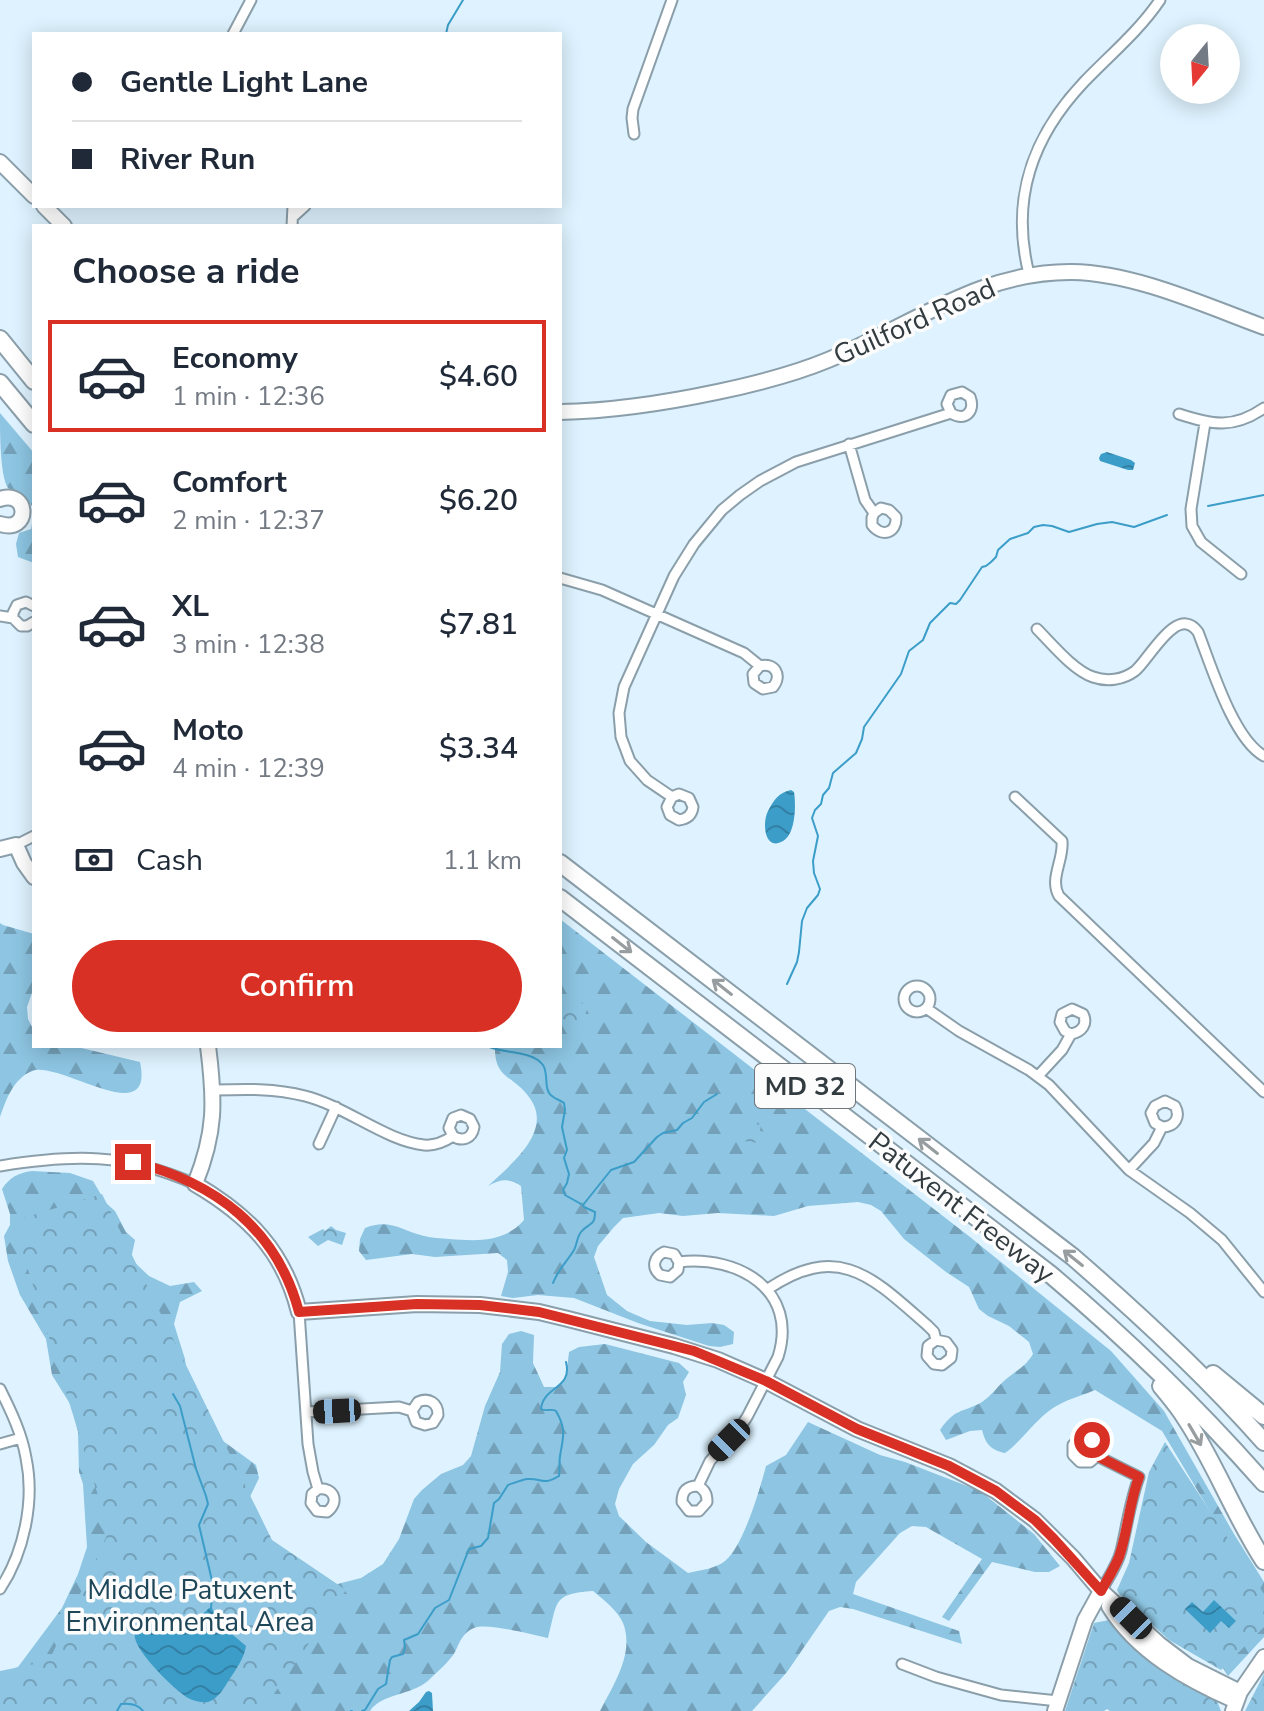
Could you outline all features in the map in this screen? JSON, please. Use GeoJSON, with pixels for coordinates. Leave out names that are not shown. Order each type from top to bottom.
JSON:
{"type":"FeatureCollection","features":[{"type":"Feature","properties":{"kind":"highway"},"geometry":{"type":"LineString","coordinates":[[0,339],[32,379]]}},
{"type":"Feature","properties":{"kind":"highway"},"geometry":{"type":"LineString","coordinates":[[0,383],[32,422]]}},
{"type":"Feature","properties":{"kind":"highway","name":"Patuxent Freeway"},"geometry":{"type":"LineString","coordinates":[[562,865],[1073,1257],[1213,1386],[1264,1442]]}},
{"type":"Feature","properties":{"kind":"highway","name":"Patuxent Freeway"},"geometry":{"type":"LineString","coordinates":[[562,900],[1050,1274],[1156,1369],[1264,1483]]}},
{"type":"Feature","properties":{"kind":"highway"},"geometry":{"type":"LineString","coordinates":[[1050,1274],[1143,1365],[1184,1415],[1264,1561]]}},
{"type":"Feature","properties":{"kind":"highway"},"geometry":{"type":"LineString","coordinates":[[1132,1309],[1264,1416]]}},
{"type":"Feature","properties":{"kind":"street"},"geometry":{"type":"LineString","coordinates":[[234,32],[251,0]]}},
{"type":"Feature","properties":{"kind":"street"},"geometry":{"type":"LineString","coordinates":[[634,134],[633,109],[672,0]]}},
{"type":"Feature","properties":{"kind":"street"},"geometry":{"type":"LineString","coordinates":[[1029,274],[1023,247],[1022,215],[1030,172],[1043,136],[1071,96],[1147,18],[1160,0]]}},
{"type":"Feature","properties":{"kind":"street"},"geometry":{"type":"LineString","coordinates":[[0,162],[32,194]]}},
{"type":"Feature","properties":{"kind":"street"},"geometry":{"type":"LineString","coordinates":[[46,208],[62,224]]}},
{"type":"Feature","properties":{"kind":"street","name":"Guilford Road"},"geometry":{"type":"LineString","coordinates":[[562,412],[656,404],[772,380],[828,361],[967,293],[1029,274],[1069,272],[1113,276],[1264,327]]}},
{"type":"Feature","properties":{"kind":"street"},"geometry":{"type":"LineString","coordinates":[[1179,414],[1205,423],[1219,424],[1250,418],[1264,408]]}},
{"type":"Feature","properties":{"kind":"street"},"geometry":{"type":"LineString","coordinates":[[672,797],[637,771],[623,747],[619,724],[620,700],[682,561],[707,526],[722,510],[760,481],[796,462],[951,413]]}},
{"type":"Feature","properties":{"kind":"street"},"geometry":{"type":"LineString","coordinates":[[1205,423],[1191,509],[1192,526],[1201,542],[1241,574]]}},
{"type":"Feature","properties":{"kind":"street"},"geometry":{"type":"LineString","coordinates":[[849,444],[865,500],[874,513]]}},
{"type":"Feature","properties":{"kind":"street"},"geometry":{"type":"LineString","coordinates":[[1,496],[17,500],[23,513],[17,523],[1,526]]}},
{"type":"Feature","properties":{"kind":"street"},"geometry":{"type":"LineString","coordinates":[[562,579],[602,590],[744,653],[760,666]]}},
{"type":"Feature","properties":{"kind":"street"},"geometry":{"type":"LineString","coordinates":[[13,618],[17,605],[26,602],[32,605]]}},
{"type":"Feature","properties":{"kind":"street"},"geometry":{"type":"LineString","coordinates":[[0,616],[13,618],[21,626],[32,623]]}},
{"type":"Feature","properties":{"kind":"street"},"geometry":{"type":"LineString","coordinates":[[1037,629],[1079,670],[1104,680],[1131,674],[1177,625],[1192,625],[1198,632],[1237,727],[1251,746],[1264,756]]}},
{"type":"Feature","properties":{"kind":"street"},"geometry":{"type":"LineString","coordinates":[[1015,797],[1062,841],[1054,885],[1059,896],[1264,1092]]}},
{"type":"Feature","properties":{"kind":"street"},"geometry":{"type":"LineString","coordinates":[[0,849],[32,837]]}},
{"type":"Feature","properties":{"kind":"street"},"geometry":{"type":"LineString","coordinates":[[16,845],[32,874]]}},
{"type":"Feature","properties":{"kind":"street"},"geometry":{"type":"LineString","coordinates":[[926,1008],[959,1031],[1038,1076],[1061,1096],[1129,1170],[1222,1240],[1264,1292]]}},
{"type":"Feature","properties":{"kind":"street"},"geometry":{"type":"LineString","coordinates":[[1038,1076],[1062,1050],[1071,1034]]}},
{"type":"Feature","properties":{"kind":"street"},"geometry":{"type":"LineString","coordinates":[[195,1184],[210,1137],[214,1090],[208,1048]]}},
{"type":"Feature","properties":{"kind":"street"},"geometry":{"type":"LineString","coordinates":[[214,1090],[248,1088],[306,1096],[414,1143],[440,1144],[453,1136]]}},
{"type":"Feature","properties":{"kind":"street"},"geometry":{"type":"LineString","coordinates":[[319,1144],[336,1107]]}},
{"type":"Feature","properties":{"kind":"street"},"geometry":{"type":"LineString","coordinates":[[1129,1170],[1154,1143],[1162,1127]]}},
{"type":"Feature","properties":{"kind":"street"},"geometry":{"type":"LineString","coordinates":[[0,1166],[60,1158],[119,1160],[151,1166],[217,1196],[260,1234],[286,1273],[299,1312],[310,1460],[318,1489]]}},
{"type":"Feature","properties":{"kind":"street"},"geometry":{"type":"LineString","coordinates":[[679,1262],[704,1260],[745,1272],[768,1289],[778,1309],[782,1336],[778,1357],[756,1402],[739,1429],[710,1461],[698,1486]]}},
{"type":"Feature","properties":{"kind":"street"},"geometry":{"type":"LineString","coordinates":[[768,1289],[803,1271],[827,1267],[854,1271],[882,1286],[928,1326],[936,1340]]}},
{"type":"Feature","properties":{"kind":"street"},"geometry":{"type":"LineString","coordinates":[[299,1312],[480,1305],[539,1312],[694,1351],[766,1381],[857,1429],[949,1466],[996,1491],[1045,1529],[1101,1591],[1123,1626],[1152,1652],[1197,1683],[1237,1701],[1264,1657]]}},
{"type":"Feature","properties":{"kind":"street"},"geometry":{"type":"LineString","coordinates":[[0,1389],[21,1438],[28,1470],[27,1514],[16,1556],[0,1589]]}},
{"type":"Feature","properties":{"kind":"street"},"geometry":{"type":"LineString","coordinates":[[307,1412],[399,1407],[412,1411]]}},
{"type":"Feature","properties":{"kind":"street"},"geometry":{"type":"LineString","coordinates":[[0,1444],[21,1438]]}},
{"type":"Feature","properties":{"kind":"street"},"geometry":{"type":"LineString","coordinates":[[902,1664],[1001,1695],[1056,1706],[1085,1620],[1120,1552],[1139,1477],[1097,1456]]}},
{"type":"Feature","properties":{"kind":"green space"},"geometry":{"type":"Polygon","coordinates":[[[0,413],[32,451],[32,506],[8,488],[1,453],[0,413]]]}},
{"type":"Feature","properties":{"kind":"green space"},"geometry":{"type":"Polygon","coordinates":[[[32,524],[32,562],[18,557],[16,544],[19,533],[31,529],[32,524]]]}},
{"type":"Feature","properties":{"kind":"green space"},"geometry":{"type":"Polygon","coordinates":[[[562,921],[970,1237],[1111,1351],[1164,1411],[1264,1582],[1264,1602],[1162,1431],[1095,1390],[1053,1408],[1005,1453],[990,1446],[982,1430],[946,1440],[940,1430],[950,1418],[985,1400],[1033,1354],[1029,1342],[979,1309],[969,1287],[904,1239],[881,1211],[871,1205],[858,1202],[808,1206],[774,1216],[659,1213],[623,1218],[598,1246],[594,1257],[607,1295],[627,1311],[650,1321],[724,1325],[734,1332],[733,1344],[720,1347],[638,1323],[574,1298],[501,1296],[508,1272],[507,1260],[498,1253],[435,1257],[412,1254],[366,1260],[359,1251],[360,1239],[365,1228],[373,1225],[395,1226],[430,1237],[480,1240],[508,1233],[524,1220],[521,1186],[505,1180],[488,1186],[517,1158],[533,1135],[537,1122],[536,1110],[523,1090],[501,1071],[495,1048],[562,1048],[562,921]]]}},
{"type":"Feature","properties":{"kind":"green space"},"geometry":{"type":"Polygon","coordinates":[[[0,923],[32,933],[32,993],[27,1007],[32,1027],[32,1048],[81,1048],[140,1062],[141,1082],[133,1091],[120,1093],[45,1070],[32,1071],[15,1085],[0,1117],[0,923]]]}},
{"type":"Feature","properties":{"kind":"green space"},"geometry":{"type":"Polygon","coordinates":[[[565,999],[588,1005],[580,1034],[567,1030],[569,1021],[562,1019],[565,999]]]}},
{"type":"Feature","properties":{"kind":"green space"},"geometry":{"type":"Polygon","coordinates":[[[753,1124],[761,1125],[760,1131],[766,1132],[765,1144],[729,1139],[730,1128],[752,1131],[753,1124]]]}},
{"type":"Feature","properties":{"kind":"green space"},"geometry":{"type":"Polygon","coordinates":[[[32,1171],[70,1173],[93,1181],[126,1232],[135,1240],[131,1259],[149,1276],[170,1286],[194,1282],[202,1291],[180,1302],[174,1324],[185,1359],[189,1395],[208,1430],[256,1465],[259,1478],[248,1501],[265,1541],[314,1590],[361,1578],[383,1564],[399,1539],[414,1499],[441,1474],[463,1465],[471,1456],[485,1406],[500,1372],[502,1344],[509,1334],[521,1331],[534,1335],[533,1363],[544,1387],[556,1387],[566,1378],[569,1352],[579,1347],[605,1344],[679,1363],[689,1372],[683,1382],[686,1395],[678,1418],[633,1464],[619,1489],[615,1504],[619,1516],[646,1542],[688,1573],[717,1566],[732,1554],[750,1517],[766,1466],[786,1455],[808,1422],[880,1455],[980,1491],[1034,1534],[1060,1566],[1049,1572],[1035,1572],[992,1562],[949,1621],[942,1617],[982,1559],[926,1527],[912,1526],[900,1533],[856,1582],[853,1594],[959,1631],[962,1644],[840,1607],[829,1611],[787,1672],[752,1711],[600,1711],[621,1668],[626,1634],[618,1614],[593,1591],[563,1597],[556,1608],[548,1638],[489,1627],[470,1630],[450,1659],[429,1680],[382,1701],[370,1711],[0,1711],[0,1675],[18,1667],[62,1608],[87,1547],[78,1432],[72,1407],[52,1375],[46,1339],[20,1295],[8,1261],[4,1236],[10,1225],[10,1214],[2,1189],[15,1176],[32,1171]]]}},
{"type":"Feature","properties":{"kind":"green space","name":"Middle Patuxent Environmental Area"},"geometry":{"type":"Polygon","coordinates":[[[102,1194],[272,1540],[346,1590],[262,1711],[0,1711],[0,1671],[49,1661],[109,1531],[13,1221],[102,1194]]]}},
{"type":"Feature","properties":{"kind":"green space"},"geometry":{"type":"Polygon","coordinates":[[[331,1226],[346,1233],[342,1245],[328,1240],[318,1246],[308,1237],[323,1229],[325,1231],[331,1226]]]}},
{"type":"Feature","properties":{"kind":"green space"},"geometry":{"type":"Polygon","coordinates":[[[1165,1442],[1264,1594],[1264,1627],[1221,1670],[1169,1640],[1117,1590],[1129,1563],[1149,1472],[1165,1442]]]}},
{"type":"Feature","properties":{"kind":"green space"},"geometry":{"type":"Polygon","coordinates":[[[1109,1620],[1159,1665],[1217,1701],[1221,1711],[1065,1711],[1094,1623],[1109,1620]]]}},
{"type":"Feature","properties":{"kind":"green space"},"geometry":{"type":"Polygon","coordinates":[[[1264,1621],[1264,1637],[1228,1676],[1219,1662],[1264,1621]]]}},
{"type":"Feature","properties":{"kind":"green space"},"geometry":{"type":"Polygon","coordinates":[[[1264,1674],[1264,1711],[1245,1711],[1264,1674]]]}},
{"type":"Feature","properties":{"kind":"water"},"geometry":{"type":"Polygon","coordinates":[[[1107,452],[1131,460],[1135,463],[1133,470],[1100,461],[1101,454],[1107,452]]]}},
{"type":"Feature","properties":{"kind":"water"},"geometry":{"type":"Polygon","coordinates":[[[791,790],[795,804],[790,832],[783,841],[772,842],[766,834],[766,816],[777,798],[791,790]]]}},
{"type":"Feature","properties":{"kind":"water"},"geometry":{"type":"Polygon","coordinates":[[[1214,1600],[1236,1621],[1229,1628],[1221,1621],[1210,1633],[1185,1609],[1192,1602],[1203,1612],[1214,1600]]]}},
{"type":"Feature","properties":{"kind":"water"},"geometry":{"type":"Polygon","coordinates":[[[209,1608],[222,1625],[246,1646],[223,1690],[212,1701],[203,1702],[190,1699],[166,1679],[140,1648],[135,1633],[145,1625],[200,1616],[209,1608]]]}},
{"type":"Feature","properties":{"kind":"water"},"geometry":{"type":"Polygon","coordinates":[[[426,1692],[432,1693],[433,1711],[409,1711],[426,1692]]]}},
{"type":"Feature","properties":{"kind":"waterway"},"geometry":{"type":"LineString","coordinates":[[446,32],[463,0]]}},
{"type":"Feature","properties":{"kind":"waterway"},"geometry":{"type":"LineString","coordinates":[[1208,506],[1264,495]]}},
{"type":"Feature","properties":{"kind":"waterway"},"geometry":{"type":"LineString","coordinates":[[787,984],[797,962],[802,921],[820,889],[813,861],[818,836],[812,818],[815,810],[829,788],[833,773],[856,753],[864,727],[901,674],[909,651],[923,640],[930,623],[950,603],[956,604],[960,600],[982,567],[996,557],[998,550],[1010,539],[1028,533],[1034,527],[1052,526],[1069,532],[1112,522],[1134,527],[1167,515]]}},
{"type":"Feature","properties":{"kind":"waterway"},"geometry":{"type":"LineString","coordinates":[[494,1048],[532,1057],[543,1065],[549,1093],[564,1103],[562,1127],[567,1150],[564,1158],[569,1174],[563,1190],[565,1195],[581,1204]]}},
{"type":"Feature","properties":{"kind":"waterway"},"geometry":{"type":"LineString","coordinates":[[553,1283],[574,1250],[580,1234],[594,1220],[595,1212],[583,1205],[611,1170],[634,1162],[657,1137],[677,1130],[692,1118],[704,1102],[717,1094]]}},
{"type":"Feature","properties":{"kind":"waterway"},"geometry":{"type":"LineString","coordinates":[[362,1711],[378,1689],[386,1684],[390,1660],[403,1654],[404,1640],[418,1634],[435,1608],[449,1600],[469,1549],[481,1546],[488,1538],[494,1503],[508,1485],[527,1479],[549,1481],[559,1476],[562,1423],[556,1411],[541,1409],[543,1401],[565,1378],[566,1362]]}},
{"type":"Feature","properties":{"kind":"waterway"},"geometry":{"type":"LineString","coordinates":[[173,1394],[180,1406],[208,1504],[199,1525],[213,1585],[211,1608]]}},
{"type":"Feature","properties":{"kind":"waterway"},"geometry":{"type":"LineString","coordinates":[[117,1711],[121,1704],[136,1705],[143,1711]]}},
{"type":"Feature","properties":{"kind":"route"},"geometry":{"type":"LineString","coordinates":[[133,1162],[195,1184],[217,1196],[248,1222],[282,1265],[299,1312],[417,1304],[480,1305],[539,1312],[694,1351],[743,1370],[857,1429],[949,1466],[996,1491],[1035,1520],[1101,1591],[1120,1552],[1139,1477],[1097,1456],[1098,1450],[1092,1440]]}}]}
